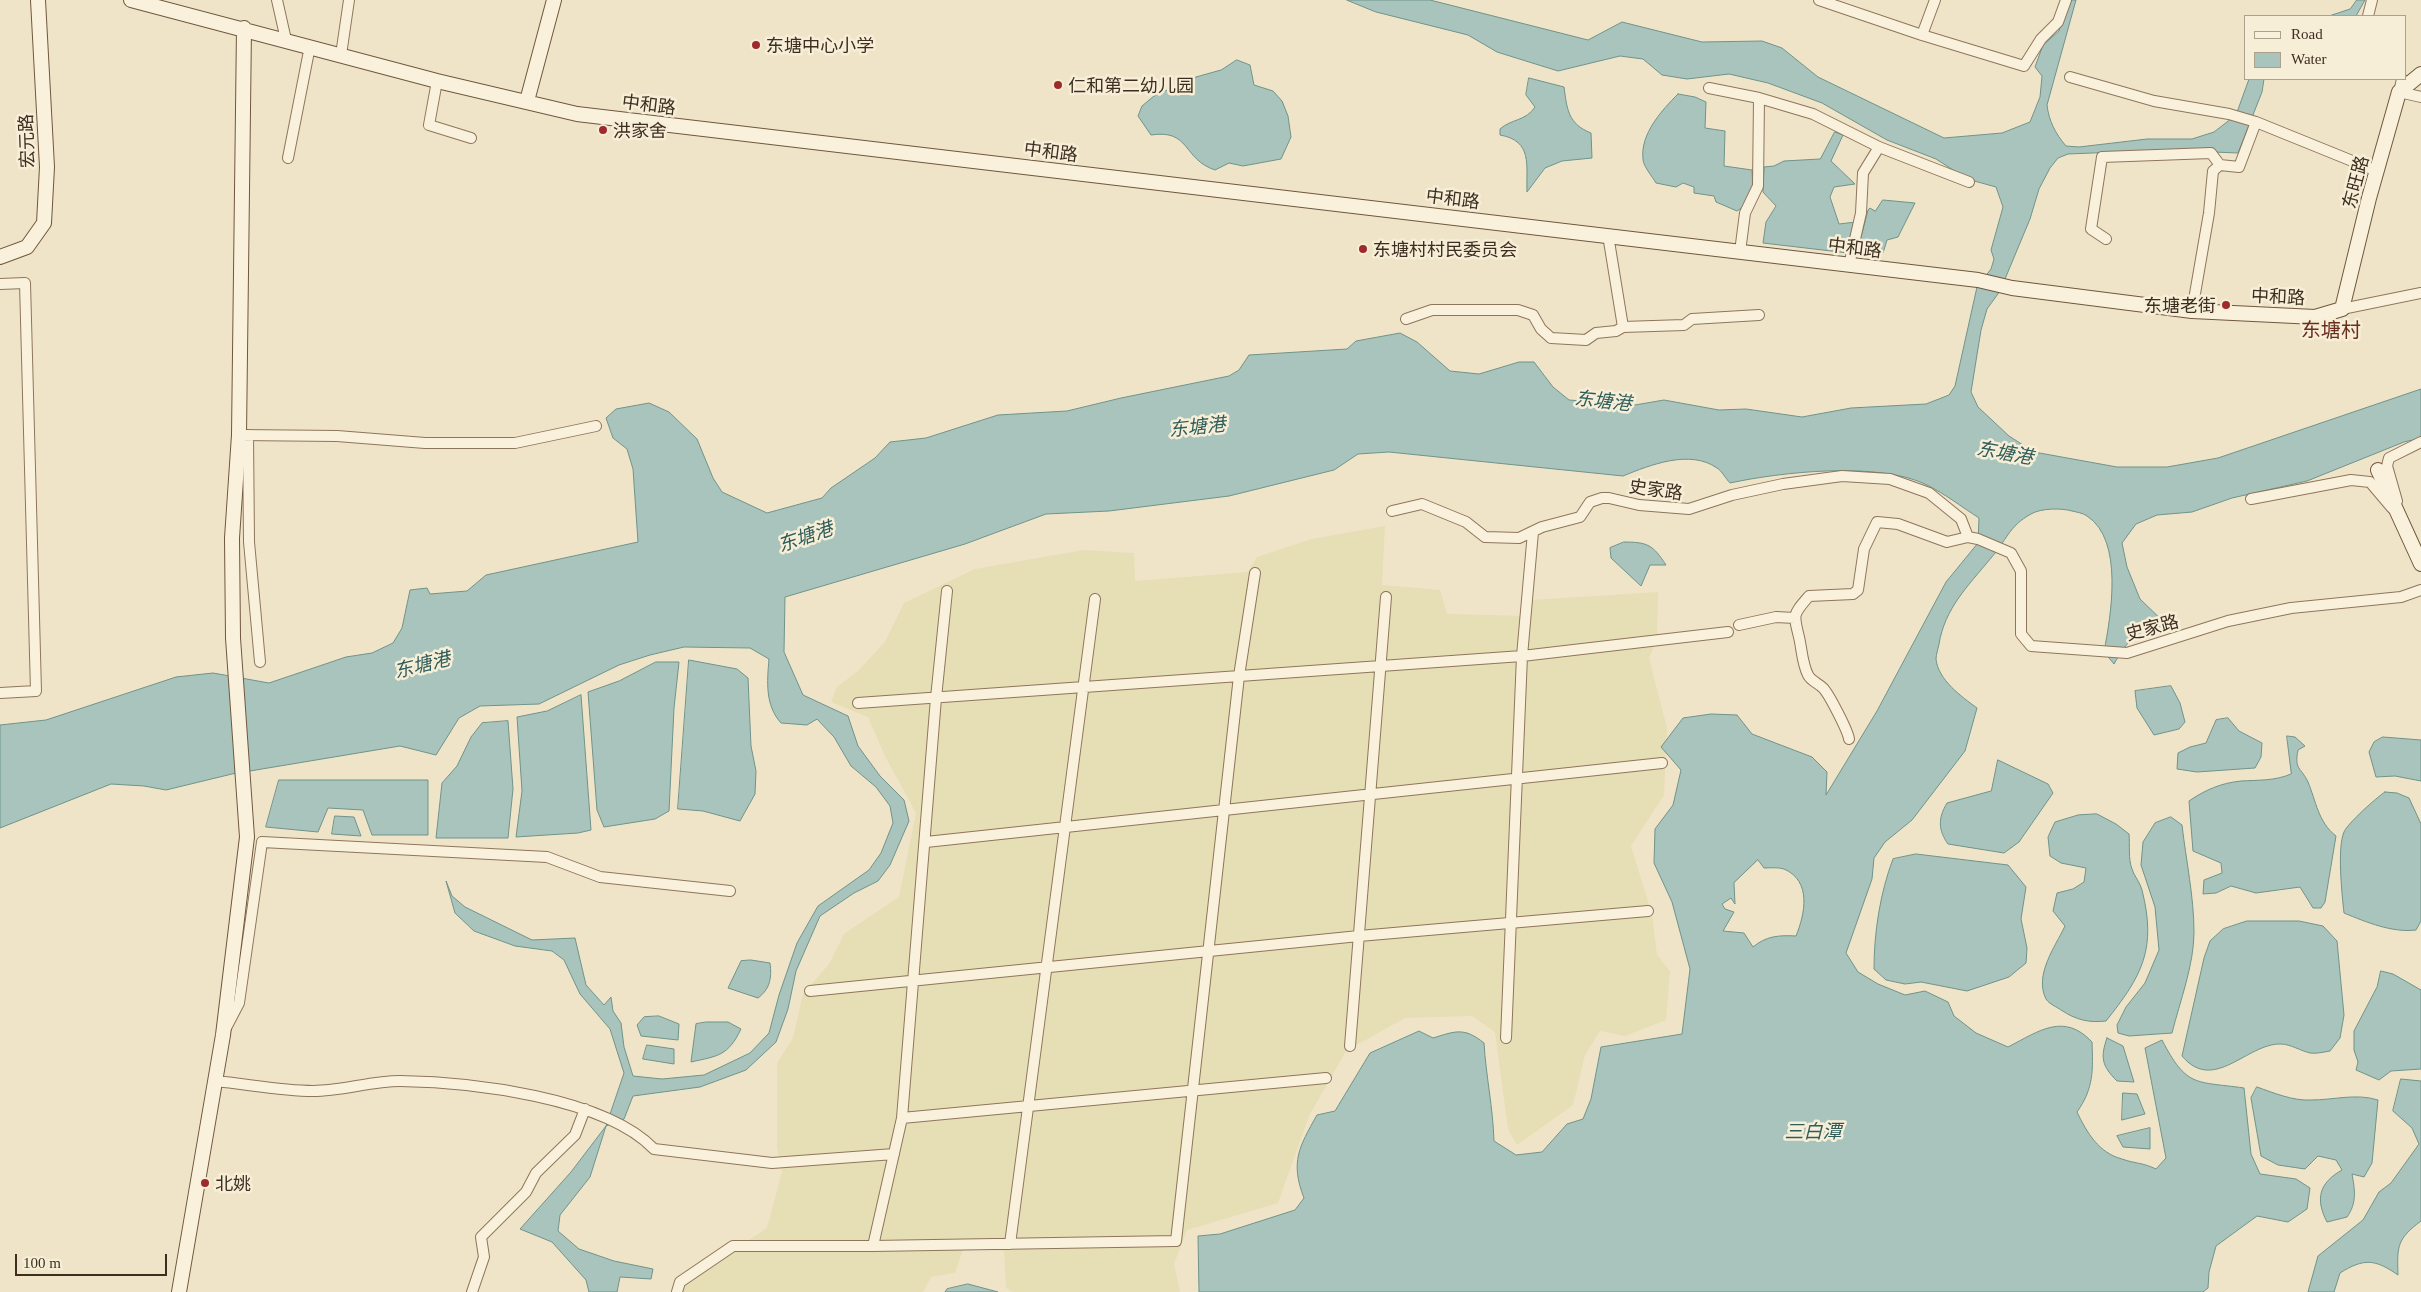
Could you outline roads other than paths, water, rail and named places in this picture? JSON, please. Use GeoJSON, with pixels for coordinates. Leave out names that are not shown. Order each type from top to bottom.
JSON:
{"type":"FeatureCollection","features":[{"type":"Feature","properties":{"kind":"street","name":"宏元路"},"geometry":{"type":"LineString","coordinates":[[0,257],[28,247],[44,223],[46,167],[38,0]]}},
{"type":"Feature","properties":{"kind":"street","name":"中和路"},"geometry":{"type":"LineString","coordinates":[[131,0],[244,28],[437,81],[577,114],[1978,280],[2012,288],[2192,311],[2315,317],[2342,309],[2421,293]]}},
{"type":"Feature","properties":{"kind":"street"},"geometry":{"type":"LineString","coordinates":[[277,0],[286,40]]}},
{"type":"Feature","properties":{"kind":"street"},"geometry":{"type":"LineString","coordinates":[[341,54],[348,0]]}},
{"type":"Feature","properties":{"kind":"street"},"geometry":{"type":"LineString","coordinates":[[527,101],[554,0]]}},
{"type":"Feature","properties":{"kind":"street"},"geometry":{"type":"LineString","coordinates":[[1819,0],[1922,35],[2024,66],[2041,39],[2058,22],[2066,0]]}},
{"type":"Feature","properties":{"kind":"street"},"geometry":{"type":"LineString","coordinates":[[1922,35],[1935,0]]}},
{"type":"Feature","properties":{"kind":"street"},"geometry":{"type":"LineString","coordinates":[[2368,15],[2372,0]]}},
{"type":"Feature","properties":{"kind":"street"},"geometry":{"type":"LineString","coordinates":[[244,28],[243,435],[249,542],[260,662]]}},
{"type":"Feature","properties":{"kind":"street"},"geometry":{"type":"LineString","coordinates":[[288,158],[310,46]]}},
{"type":"Feature","properties":{"kind":"street"},"geometry":{"type":"LineString","coordinates":[[2400,85],[2421,74]]}},
{"type":"Feature","properties":{"kind":"street"},"geometry":{"type":"LineString","coordinates":[[2070,78],[2154,101],[2230,114],[2256,122],[2377,171]]}},
{"type":"Feature","properties":{"kind":"street"},"geometry":{"type":"LineString","coordinates":[[437,81],[428,125],[471,138]]}},
{"type":"Feature","properties":{"kind":"street"},"geometry":{"type":"LineString","coordinates":[[2400,85],[2421,97]]}},
{"type":"Feature","properties":{"kind":"street","name":"东旺路"},"geometry":{"type":"LineString","coordinates":[[2342,309],[2400,85]]}},
{"type":"Feature","properties":{"kind":"street"},"geometry":{"type":"LineString","coordinates":[[1709,88],[1759,98],[1813,114],[1879,147],[1969,182]]}},
{"type":"Feature","properties":{"kind":"street"},"geometry":{"type":"LineString","coordinates":[[1740,252],[1745,213],[1758,186],[1759,98]]}},
{"type":"Feature","properties":{"kind":"street"},"geometry":{"type":"LineString","coordinates":[[2192,311],[2209,213],[2213,171],[2220,165],[2239,166],[2256,122]]}},
{"type":"Feature","properties":{"kind":"street"},"geometry":{"type":"LineString","coordinates":[[1849,265],[1861,213],[1863,173],[1879,147]]}},
{"type":"Feature","properties":{"kind":"street"},"geometry":{"type":"LineString","coordinates":[[2106,239],[2091,229],[2102,157],[2211,153],[2220,165]]}},
{"type":"Feature","properties":{"kind":"street"},"geometry":{"type":"LineString","coordinates":[[1608,235],[1623,327]]}},
{"type":"Feature","properties":{"kind":"street"},"geometry":{"type":"LineString","coordinates":[[0,284],[25,283],[36,692],[0,693]]}},
{"type":"Feature","properties":{"kind":"street"},"geometry":{"type":"LineString","coordinates":[[1406,320],[1432,310],[1518,310],[1534,315],[1541,329],[1551,338],[1586,340],[1596,333],[1616,332],[1623,327],[1684,325],[1692,319],[1759,315]]}},
{"type":"Feature","properties":{"kind":"street"},"geometry":{"type":"LineString","coordinates":[[243,435],[336,436],[425,443],[515,443],[596,426]]}},
{"type":"Feature","properties":{"kind":"street"},"geometry":{"type":"LineString","coordinates":[[179,1292],[223,1035],[246,837],[233,638],[232,538],[243,435]]}},
{"type":"Feature","properties":{"kind":"street"},"geometry":{"type":"LineString","coordinates":[[2398,515],[2396,496],[2387,466],[2389,458],[2421,442]]}},
{"type":"Feature","properties":{"kind":"street"},"geometry":{"type":"LineString","coordinates":[[2378,470],[2421,564]]}},
{"type":"Feature","properties":{"kind":"street","name":"史家路"},"geometry":{"type":"LineString","coordinates":[[1392,511],[1422,504],[1466,522],[1485,537],[1519,538],[1580,517],[1590,502],[1602,498],[1638,505],[1689,510],[1732,495],[1783,484],[1842,476],[1890,479],[1929,493],[1961,518],[1968,537]]}},
{"type":"Feature","properties":{"kind":"street"},"geometry":{"type":"LineString","coordinates":[[2252,499],[2351,480],[2370,482],[2398,515]]}},
{"type":"Feature","properties":{"kind":"street","name":"史家路"},"geometry":{"type":"LineString","coordinates":[[1795,618],[1797,610],[1809,596],[1852,594],[1858,590],[1864,549],[1877,522],[1898,524],[1947,542],[1968,537],[1978,539],[2011,553],[2021,571],[2021,634],[2030,646],[2046,648],[2127,653],[2228,621],[2291,608],[2401,597],[2421,590]]}},
{"type":"Feature","properties":{"kind":"street"},"geometry":{"type":"LineString","coordinates":[[1506,1038],[1522,656],[1533,532]]}},
{"type":"Feature","properties":{"kind":"street"},"geometry":{"type":"LineString","coordinates":[[677,1292],[680,1282],[733,1246],[873,1246],[1176,1241],[1239,676],[1255,573]]}},
{"type":"Feature","properties":{"kind":"street"},"geometry":{"type":"LineString","coordinates":[[873,1246],[902,1118],[926,842],[936,698],[947,591]]}},
{"type":"Feature","properties":{"kind":"street"},"geometry":{"type":"LineString","coordinates":[[1350,1046],[1382,666],[1386,596]]}},
{"type":"Feature","properties":{"kind":"street"},"geometry":{"type":"LineString","coordinates":[[1010,1244],[1067,826],[1095,599]]}},
{"type":"Feature","properties":{"kind":"street"},"geometry":{"type":"LineString","coordinates":[[1739,625],[1776,617],[1795,618],[1794,622],[1804,665],[1810,678],[1829,696],[1832,705],[1848,729],[1849,739]]}},
{"type":"Feature","properties":{"kind":"street"},"geometry":{"type":"LineString","coordinates":[[858,703],[1522,656],[1728,632]]}},
{"type":"Feature","properties":{"kind":"street"},"geometry":{"type":"LineString","coordinates":[[926,842],[1225,808],[1662,763]]}},
{"type":"Feature","properties":{"kind":"street"},"geometry":{"type":"LineString","coordinates":[[223,1035],[239,1003],[262,842],[547,857],[600,877],[730,891]]}},
{"type":"Feature","properties":{"kind":"street"},"geometry":{"type":"LineString","coordinates":[[810,991],[1359,936],[1648,911]]}},
{"type":"Feature","properties":{"kind":"street"},"geometry":{"type":"LineString","coordinates":[[902,1118],[1326,1078]]}},
{"type":"Feature","properties":{"kind":"street"},"geometry":{"type":"LineString","coordinates":[[215,1081],[313,1091],[398,1081],[490,1087],[596,1112],[642,1136],[654,1149],[772,1163],[894,1154]]}},
{"type":"Feature","properties":{"kind":"street"},"geometry":{"type":"LineString","coordinates":[[472,1292],[484,1256],[481,1237],[526,1192],[536,1173],[575,1135],[585,1109]]}},
{"type":"Feature","properties":{"kind":"water"},"geometry":{"type":"Polygon","coordinates":[[[1347,0],[1430,0],[1588,40],[1622,22],[1702,42],[1762,41],[1782,48],[1818,77],[1944,138],[2002,133],[2030,122],[2040,97],[2042,76],[2035,67],[2043,45],[2059,31],[2067,0],[2076,0],[2047,105],[2053,127],[2066,146],[2079,147],[2147,139],[2192,139],[2214,132],[2236,115],[2249,80],[2264,80],[2262,92],[2238,153],[2165,150],[2068,154],[2058,158],[2050,168],[2039,189],[2030,219],[2000,291],[1987,309],[1981,330],[1971,392],[1978,407],[2009,436],[2034,452],[2117,467],[2167,467],[2218,458],[2421,389],[2421,438],[2404,442],[2307,481],[2232,498],[2192,512],[2157,515],[2136,524],[2122,543],[2127,567],[2140,599],[2167,625],[2148,630],[2135,637],[2124,648],[2114,664],[2104,652],[2110,619],[2112,579],[2106,542],[2099,527],[2084,514],[2057,509],[2035,512],[2018,524],[2008,534],[1952,608],[1946,619],[1937,652],[1938,667],[1946,681],[1977,708],[1965,751],[1912,820],[1885,842],[1874,858],[1872,879],[1846,953],[1858,972],[1878,984],[1905,995],[1925,991],[1948,1002],[1954,1016],[1976,1033],[2008,1047],[2030,1035],[2051,1027],[2061,1026],[2082,1033],[2092,1042],[2092,1070],[2087,1095],[2077,1112],[2085,1127],[2100,1147],[2122,1159],[2156,1169],[2166,1158],[2145,1048],[2162,1040],[2178,1067],[2194,1079],[2244,1088],[2251,1154],[2260,1174],[2296,1179],[2310,1188],[2307,1209],[2288,1222],[2257,1216],[2216,1246],[2209,1272],[2208,1288],[2203,1292],[1199,1292],[1198,1236],[1220,1234],[1295,1210],[1304,1198],[1297,1164],[1298,1155],[1305,1136],[1317,1115],[1335,1111],[1370,1053],[1419,1031],[1433,1038],[1460,1032],[1471,1034],[1477,1038],[1484,1043],[1494,1141],[1516,1155],[1542,1152],[1567,1124],[1583,1119],[1591,1099],[1601,1047],[1682,1034],[1690,969],[1672,902],[1654,863],[1655,829],[1673,805],[1681,770],[1661,747],[1683,718],[1711,714],[1737,715],[1752,734],[1812,757],[1827,772],[1826,795],[1877,711],[1946,582],[1978,543],[1979,518],[1927,485],[1883,473],[1857,471],[1802,472],[1730,483],[1721,471],[1706,462],[1683,459],[1645,467],[1623,476],[1389,452],[1358,454],[1334,470],[1229,496],[1109,511],[1046,514],[965,544],[785,597],[784,652],[803,695],[848,716],[858,746],[880,776],[904,800],[909,821],[890,865],[878,881],[854,893],[820,916],[796,971],[788,1009],[776,1042],[746,1070],[700,1087],[633,1096],[624,1119],[606,1126],[624,1073],[610,1029],[580,994],[564,960],[552,951],[515,946],[474,931],[455,913],[446,881],[452,896],[465,907],[532,940],[575,938],[586,985],[604,1005],[611,997],[613,1011],[621,1023],[624,1047],[633,1076],[662,1079],[704,1075],[750,1053],[769,1033],[779,995],[797,943],[818,906],[869,870],[881,853],[893,823],[890,806],[876,787],[851,766],[834,737],[817,719],[807,725],[781,723],[772,709],[768,693],[769,659],[750,648],[684,647],[619,665],[539,704],[480,706],[459,718],[436,755],[400,746],[232,774],[166,790],[144,786],[111,784],[0,828],[0,725],[46,720],[176,677],[213,673],[269,683],[346,657],[372,653],[393,643],[402,628],[410,590],[427,588],[430,594],[467,591],[486,575],[638,542],[633,469],[627,449],[613,438],[606,418],[616,409],[649,403],[669,412],[697,439],[713,478],[722,492],[767,513],[822,498],[831,488],[875,458],[890,442],[926,438],[998,415],[1067,411],[1229,376],[1239,370],[1249,355],[1347,349],[1356,341],[1400,333],[1417,342],[1450,371],[1479,374],[1519,362],[1534,362],[1553,387],[1569,400],[1635,405],[1664,400],[1719,410],[1746,409],[1802,417],[1851,408],[1926,404],[1949,395],[1955,386],[1977,287],[1991,269],[1994,259],[1991,250],[2003,207],[1996,187],[1967,179],[1936,159],[1887,140],[1822,103],[1768,83],[1729,74],[1687,79],[1662,75],[1643,59],[1620,56],[1558,71],[1497,52],[1468,35],[1376,12],[1347,0]],[[1758,860],[1734,883],[1735,904],[1731,898],[1722,904],[1725,909],[1734,912],[1723,931],[1744,933],[1753,947],[1763,940],[1773,937],[1796,936],[1804,908],[1802,890],[1799,881],[1793,874],[1782,868],[1764,868],[1758,860]]]}},
{"type":"Feature","properties":{"kind":"water"},"geometry":{"type":"Polygon","coordinates":[[[2357,0],[2365,0],[2357,15],[2332,15],[2350,9],[2357,0]]]}},
{"type":"Feature","properties":{"kind":"water"},"geometry":{"type":"Polygon","coordinates":[[[1237,60],[1250,65],[1254,85],[1273,91],[1282,101],[1288,116],[1291,137],[1281,159],[1243,166],[1229,163],[1215,170],[1204,165],[1173,136],[1164,134],[1151,135],[1138,116],[1142,106],[1154,96],[1196,77],[1221,70],[1237,60]]]}},
{"type":"Feature","properties":{"kind":"water"},"geometry":{"type":"Polygon","coordinates":[[[1529,78],[1564,87],[1570,115],[1578,125],[1591,133],[1592,158],[1562,161],[1545,168],[1527,192],[1527,164],[1523,149],[1511,138],[1500,135],[1500,129],[1527,115],[1535,107],[1526,95],[1529,78]]]}},
{"type":"Feature","properties":{"kind":"water"},"geometry":{"type":"Polygon","coordinates":[[[1678,94],[1695,97],[1706,102],[1705,128],[1725,131],[1724,166],[1752,170],[1751,194],[1747,203],[1737,211],[1716,202],[1714,196],[1694,193],[1694,187],[1683,183],[1676,187],[1656,183],[1644,165],[1643,150],[1653,123],[1678,94]]]}},
{"type":"Feature","properties":{"kind":"water"},"geometry":{"type":"Polygon","coordinates":[[[1835,132],[1843,135],[1831,161],[1855,184],[1834,187],[1830,197],[1839,224],[1856,222],[1848,253],[1763,243],[1766,222],[1776,206],[1763,192],[1764,167],[1774,166],[1784,161],[1820,159],[1835,132]]]}},
{"type":"Feature","properties":{"kind":"water"},"geometry":{"type":"Polygon","coordinates":[[[1883,200],[1915,203],[1898,237],[1887,240],[1883,253],[1858,249],[1868,210],[1870,208],[1875,211],[1883,200]]]}},
{"type":"Feature","properties":{"kind":"water"},"geometry":{"type":"Polygon","coordinates":[[[1624,542],[1649,546],[1666,565],[1650,565],[1641,586],[1611,558],[1610,548],[1624,542]]]}},
{"type":"Feature","properties":{"kind":"water"},"geometry":{"type":"Polygon","coordinates":[[[689,660],[737,669],[748,678],[751,746],[756,771],[755,794],[740,821],[703,811],[678,809],[689,660]]]}},
{"type":"Feature","properties":{"kind":"water"},"geometry":{"type":"Polygon","coordinates":[[[656,662],[679,662],[674,708],[669,811],[655,819],[604,827],[597,810],[588,692],[619,681],[656,662]]]}},
{"type":"Feature","properties":{"kind":"water"},"geometry":{"type":"Polygon","coordinates":[[[2171,686],[2180,703],[2185,722],[2179,729],[2154,735],[2137,708],[2135,691],[2171,686]]]}},
{"type":"Feature","properties":{"kind":"water"},"geometry":{"type":"Polygon","coordinates":[[[581,695],[591,830],[578,833],[516,837],[522,791],[517,717],[547,711],[581,695]]]}},
{"type":"Feature","properties":{"kind":"water"},"geometry":{"type":"Polygon","coordinates":[[[2228,718],[2239,731],[2262,743],[2261,757],[2255,768],[2197,772],[2177,769],[2178,753],[2190,747],[2206,743],[2216,720],[2228,718]]]}},
{"type":"Feature","properties":{"kind":"water"},"geometry":{"type":"Polygon","coordinates":[[[508,721],[513,789],[508,838],[436,838],[442,783],[457,766],[471,737],[482,723],[508,721]]]}},
{"type":"Feature","properties":{"kind":"water"},"geometry":{"type":"Polygon","coordinates":[[[2287,736],[2295,737],[2305,746],[2298,750],[2297,761],[2299,768],[2308,782],[2321,818],[2336,836],[2325,902],[2321,908],[2313,908],[2300,887],[2256,893],[2231,886],[2216,893],[2203,894],[2204,880],[2222,873],[2221,863],[2193,851],[2189,801],[2207,790],[2227,783],[2273,779],[2291,774],[2287,736]]]}},
{"type":"Feature","properties":{"kind":"water"},"geometry":{"type":"Polygon","coordinates":[[[2383,737],[2421,740],[2421,781],[2395,776],[2376,777],[2369,752],[2374,742],[2383,737]]]}},
{"type":"Feature","properties":{"kind":"water"},"geometry":{"type":"Polygon","coordinates":[[[1998,760],[2048,784],[2053,793],[2019,842],[2004,853],[1948,844],[1942,834],[1940,824],[1947,803],[1991,791],[1998,760]]]}},
{"type":"Feature","properties":{"kind":"water"},"geometry":{"type":"Polygon","coordinates":[[[279,780],[428,780],[428,835],[372,835],[363,810],[328,808],[318,832],[266,827],[279,780]]]}},
{"type":"Feature","properties":{"kind":"water"},"geometry":{"type":"Polygon","coordinates":[[[2385,792],[2397,793],[2409,798],[2421,824],[2421,921],[2416,930],[2388,928],[2344,913],[2340,860],[2344,832],[2356,817],[2385,792]]]}},
{"type":"Feature","properties":{"kind":"water"},"geometry":{"type":"Polygon","coordinates":[[[2097,814],[2116,824],[2129,834],[2131,865],[2142,890],[2148,929],[2147,946],[2143,961],[2129,990],[2106,1021],[2094,1022],[2072,1016],[2049,1002],[2043,990],[2042,980],[2047,961],[2065,926],[2053,911],[2057,893],[2073,889],[2084,882],[2086,868],[2061,863],[2050,856],[2048,837],[2055,822],[2078,815],[2097,814]]]}},
{"type":"Feature","properties":{"kind":"water"},"geometry":{"type":"Polygon","coordinates":[[[335,816],[354,817],[361,836],[332,834],[335,816]]]}},
{"type":"Feature","properties":{"kind":"water"},"geometry":{"type":"Polygon","coordinates":[[[2171,817],[2182,825],[2193,905],[2194,932],[2192,957],[2172,1033],[2129,1036],[2118,1033],[2117,1025],[2126,1007],[2145,983],[2159,950],[2155,907],[2141,865],[2143,842],[2155,823],[2171,817]]]}},
{"type":"Feature","properties":{"kind":"water"},"geometry":{"type":"Polygon","coordinates":[[[1916,854],[2008,865],[2026,887],[2021,919],[2027,948],[2026,963],[2009,977],[1967,991],[1921,982],[1905,984],[1886,980],[1874,969],[1879,913],[1893,859],[1916,854]]]}},
{"type":"Feature","properties":{"kind":"water"},"geometry":{"type":"Polygon","coordinates":[[[2247,921],[2299,921],[2323,926],[2337,941],[2344,1015],[2340,1038],[2330,1051],[2310,1053],[2281,1044],[2268,1046],[2218,1069],[2206,1070],[2194,1066],[2182,1056],[2204,958],[2210,941],[2223,929],[2247,921]]]}},
{"type":"Feature","properties":{"kind":"water"},"geometry":{"type":"Polygon","coordinates":[[[751,960],[770,963],[771,974],[768,987],[758,998],[728,988],[741,961],[751,960]]]}},
{"type":"Feature","properties":{"kind":"water"},"geometry":{"type":"Polygon","coordinates":[[[2381,971],[2393,974],[2421,990],[2421,1069],[2391,1071],[2379,1080],[2356,1070],[2358,1062],[2354,1050],[2354,1031],[2377,987],[2381,971]]]}},
{"type":"Feature","properties":{"kind":"water"},"geometry":{"type":"Polygon","coordinates":[[[659,1016],[679,1024],[678,1040],[641,1036],[637,1025],[644,1017],[659,1016]]]}},
{"type":"Feature","properties":{"kind":"water"},"geometry":{"type":"Polygon","coordinates":[[[728,1022],[741,1029],[727,1050],[715,1056],[691,1062],[696,1024],[728,1022]]]}},
{"type":"Feature","properties":{"kind":"water"},"geometry":{"type":"Polygon","coordinates":[[[2107,1038],[2123,1046],[2134,1082],[2117,1081],[2108,1071],[2103,1056],[2107,1038]]]}},
{"type":"Feature","properties":{"kind":"water"},"geometry":{"type":"Polygon","coordinates":[[[647,1045],[674,1049],[674,1064],[643,1059],[647,1045]]]}},
{"type":"Feature","properties":{"kind":"water"},"geometry":{"type":"Polygon","coordinates":[[[2401,1079],[2421,1081],[2421,1221],[2407,1233],[2400,1244],[2398,1275],[2376,1263],[2363,1263],[2340,1273],[2334,1292],[2308,1292],[2318,1256],[2363,1220],[2379,1192],[2391,1183],[2419,1144],[2412,1128],[2393,1111],[2401,1079]]]}},
{"type":"Feature","properties":{"kind":"water"},"geometry":{"type":"Polygon","coordinates":[[[2257,1087],[2304,1100],[2361,1097],[2378,1100],[2372,1163],[2364,1177],[2352,1174],[2354,1196],[2352,1207],[2347,1217],[2327,1222],[2321,1206],[2321,1192],[2324,1186],[2328,1180],[2342,1170],[2336,1160],[2318,1156],[2305,1169],[2278,1165],[2261,1156],[2251,1098],[2257,1087]]]}},
{"type":"Feature","properties":{"kind":"water"},"geometry":{"type":"Polygon","coordinates":[[[2123,1093],[2137,1094],[2145,1114],[2122,1120],[2123,1093]]]}},
{"type":"Feature","properties":{"kind":"water"},"geometry":{"type":"Polygon","coordinates":[[[606,1126],[590,1177],[560,1215],[558,1231],[579,1249],[614,1261],[653,1269],[651,1279],[620,1277],[617,1292],[589,1292],[586,1280],[552,1242],[520,1229],[571,1172],[606,1126]]]}},
{"type":"Feature","properties":{"kind":"water"},"geometry":{"type":"Polygon","coordinates":[[[2150,1128],[2150,1149],[2123,1147],[2117,1136],[2150,1128]]]}},
{"type":"Feature","properties":{"kind":"water"},"geometry":{"type":"Polygon","coordinates":[[[968,1284],[998,1292],[945,1292],[947,1289],[968,1284]]]}},
{"type":"Feature","properties":{"kind":"place","name":"东塘中心小学"},"geometry":{"type":"Point","coordinates":[756,45]}},
{"type":"Feature","properties":{"kind":"place","name":"仁和第二幼儿园"},"geometry":{"type":"Point","coordinates":[1058,85]}},
{"type":"Feature","properties":{"kind":"place","name":"洪家舍"},"geometry":{"type":"Point","coordinates":[603,130]}},
{"type":"Feature","properties":{"kind":"place","name":"东塘村村民委员会"},"geometry":{"type":"Point","coordinates":[1363,249]}},
{"type":"Feature","properties":{"kind":"place","name":"东塘老街"},"geometry":{"type":"Point","coordinates":[2226,305]}},
{"type":"Feature","properties":{"kind":"place","name":"北姚"},"geometry":{"type":"Point","coordinates":[205,1183]}},
{"type":"Feature","properties":{"kind":"district","name":"东塘村"},"geometry":{"type":"Point","coordinates":[2331,329]}},
{"type":"Feature","properties":{"kind":"water label","name":"东塘港"},"geometry":{"type":"Point","coordinates":[1603,400]}},
{"type":"Feature","properties":{"kind":"water label","name":"东塘港"},"geometry":{"type":"Point","coordinates":[1197,426]}},
{"type":"Feature","properties":{"kind":"water label","name":"东塘港"},"geometry":{"type":"Point","coordinates":[2005,452]}},
{"type":"Feature","properties":{"kind":"water label","name":"东塘港"},"geometry":{"type":"Point","coordinates":[805,536]}},
{"type":"Feature","properties":{"kind":"water label","name":"东塘港"},"geometry":{"type":"Point","coordinates":[422,664]}},
{"type":"Feature","properties":{"kind":"water label","name":"三白潭"},"geometry":{"type":"Point","coordinates":[1813,1131]}}]}
